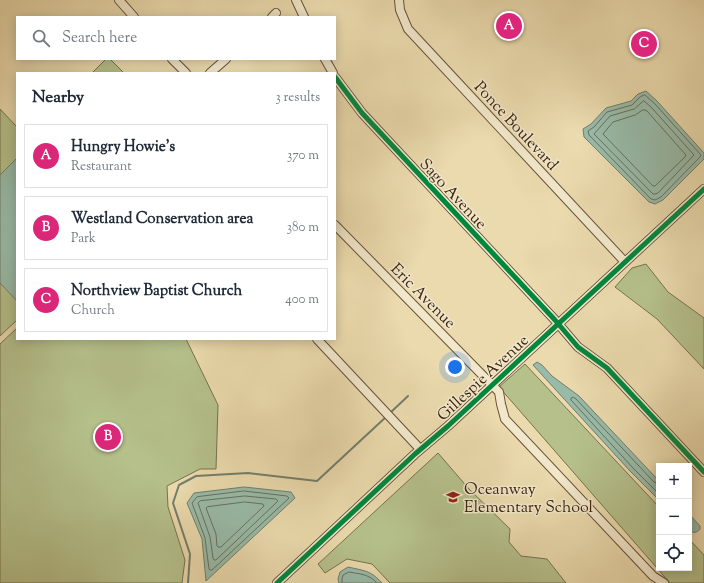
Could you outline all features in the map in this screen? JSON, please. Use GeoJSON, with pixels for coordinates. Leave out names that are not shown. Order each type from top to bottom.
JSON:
{"type":"FeatureCollection","features":[{"type":"Feature","properties":{"kind":"street"},"geometry":{"type":"LineString","coordinates":[[118,0],[133,16]]}},
{"type":"Feature","properties":{"kind":"street"},"geometry":{"type":"LineString","coordinates":[[296,0],[304,16]]}},
{"type":"Feature","properties":{"kind":"street","name":"Ponce Boulevard"},"geometry":{"type":"LineString","coordinates":[[399,0],[400,10],[408,29],[625,262]]}},
{"type":"Feature","properties":{"kind":"street"},"geometry":{"type":"LineString","coordinates":[[173,60],[185,72]]}},
{"type":"Feature","properties":{"kind":"street"},"geometry":{"type":"LineString","coordinates":[[211,72],[225,60]]}},
{"type":"Feature","properties":{"kind":"street","name":"Sago Avenue"},"geometry":{"type":"LineString","coordinates":[[326,60],[332,72]]}},
{"type":"Feature","properties":{"kind":"street","name":"Sago Avenue"},"geometry":{"type":"LineString","coordinates":[[336,79],[362,113],[558,323],[578,347],[607,368],[704,472]]}},
{"type":"Feature","properties":{"kind":"street","name":"Gillespie Avenue"},"geometry":{"type":"LineString","coordinates":[[277,583],[420,449],[493,385],[704,189]]}},
{"type":"Feature","properties":{"kind":"street","name":"Eric Avenue"},"geometry":{"type":"LineString","coordinates":[[336,226],[493,385]]}},
{"type":"Feature","properties":{"kind":"street"},"geometry":{"type":"LineString","coordinates":[[318,340],[420,449]]}},
{"type":"Feature","properties":{"kind":"street"},"geometry":{"type":"LineString","coordinates":[[493,385],[499,392],[505,419],[653,576],[664,583]]}},
{"type":"Feature","properties":{"kind":"green space"},"geometry":{"type":"Polygon","coordinates":[[[105,60],[111,60],[123,72],[93,72],[105,60]]]}},
{"type":"Feature","properties":{"kind":"green space"},"geometry":{"type":"Polygon","coordinates":[[[0,109],[16,126],[16,321],[0,336],[0,109]]]}},
{"type":"Feature","properties":{"kind":"green space"},"geometry":{"type":"Polygon","coordinates":[[[646,264],[668,292],[704,318],[704,369],[657,319],[615,287],[632,268],[646,264]]]}},
{"type":"Feature","properties":{"kind":"green space"},"geometry":{"type":"Polygon","coordinates":[[[16,329],[16,340],[186,340],[218,405],[216,469],[200,469],[167,486],[168,507],[185,560],[182,583],[0,583],[0,344],[16,329]]]}},
{"type":"Feature","properties":{"kind":"green space"},"geometry":{"type":"Polygon","coordinates":[[[525,364],[656,504],[656,567],[499,387],[525,364]]]}},
{"type":"Feature","properties":{"kind":"green space","name":"Oceanway Elementary School"},"geometry":{"type":"Polygon","coordinates":[[[438,453],[469,489],[510,529],[509,542],[521,556],[547,559],[566,583],[390,583],[372,564],[347,559],[325,573],[318,564],[438,453]]]}},
{"type":"Feature","properties":{"kind":"green space"},"geometry":{"type":"Polygon","coordinates":[[[692,542],[704,555],[704,583],[670,583],[660,571],[692,571],[692,542]]]}},
{"type":"Feature","properties":{"kind":"water"},"geometry":{"type":"Polygon","coordinates":[[[646,91],[657,101],[704,153],[704,159],[663,200],[655,204],[649,202],[584,137],[583,129],[591,124],[606,108],[631,101],[638,94],[646,91]]]}},
{"type":"Feature","properties":{"kind":"water"},"geometry":{"type":"Polygon","coordinates":[[[16,159],[16,300],[0,283],[0,175],[16,159]]]}},
{"type":"Feature","properties":{"kind":"water"},"geometry":{"type":"Polygon","coordinates":[[[537,362],[542,365],[552,376],[579,396],[656,478],[656,497],[630,471],[533,365],[537,362]]]}},
{"type":"Feature","properties":{"kind":"water"},"geometry":{"type":"Polygon","coordinates":[[[244,487],[291,492],[295,498],[206,581],[202,539],[187,503],[194,493],[244,487]]]}},
{"type":"Feature","properties":{"kind":"water"},"geometry":{"type":"Polygon","coordinates":[[[692,517],[700,526],[699,530],[693,532],[692,517]]]}},
{"type":"Feature","properties":{"kind":"water"},"geometry":{"type":"Polygon","coordinates":[[[348,567],[370,573],[382,583],[339,583],[338,579],[340,572],[348,567]]]}},
{"type":"Feature","properties":{"kind":"waterway"},"geometry":{"type":"LineString","coordinates":[[390,413],[408,396]]}},
{"type":"Feature","properties":{"kind":"waterway"},"geometry":{"type":"LineString","coordinates":[[188,583],[190,554],[173,503],[179,485],[196,476],[248,473],[317,481],[387,416]]}},
{"type":"Feature","properties":{"kind":"cycle path"},"geometry":{"type":"LineString","coordinates":[[336,78],[362,113],[555,320],[578,347],[607,368],[704,472]]}},
{"type":"Feature","properties":{"kind":"cycle path"},"geometry":{"type":"LineString","coordinates":[[277,583],[415,454],[448,426],[704,189]]}},
{"type":"Feature","properties":{"kind":"place","name":"Hungry Howie's"},"geometry":{"type":"Point","coordinates":[509,26]}},
{"type":"Feature","properties":{"kind":"place","name":"Northview Baptist Church"},"geometry":{"type":"Point","coordinates":[644,44]}},
{"type":"Feature","properties":{"kind":"place","name":"Westland Conservation area"},"geometry":{"type":"Point","coordinates":[108,437]}},
{"type":"Feature","properties":{"kind":"place","name":"Oceanway Elementary School"},"geometry":{"type":"Point","coordinates":[453,497]}}]}
